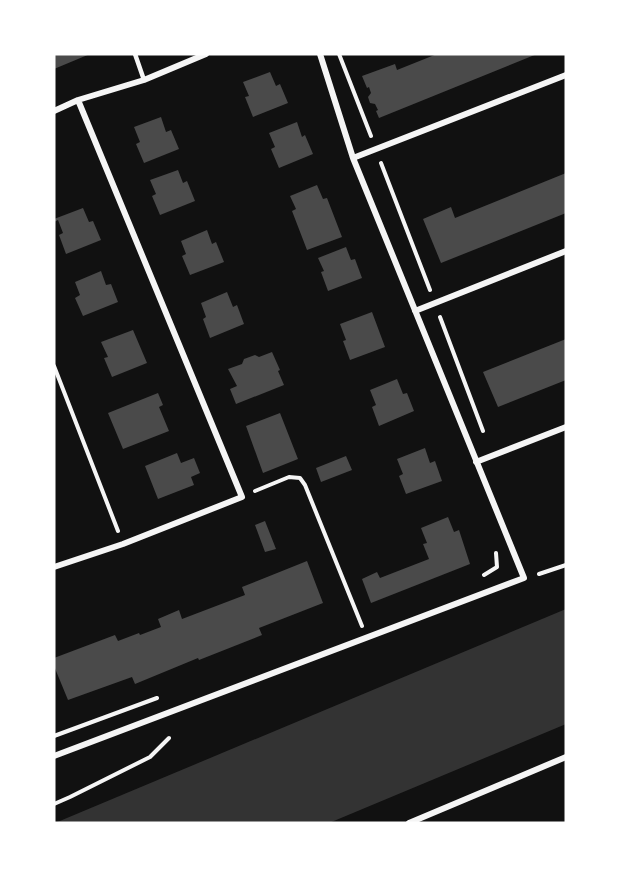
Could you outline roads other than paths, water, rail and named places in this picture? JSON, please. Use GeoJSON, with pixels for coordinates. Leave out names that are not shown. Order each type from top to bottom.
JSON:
{"type":"FeatureCollection","features":[{"type":"Feature","properties":{"kind":"street"},"geometry":{"type":"LineString","coordinates":[[54,111],[78,100],[144,80],[206,54]]}},
{"type":"Feature","properties":{"kind":"street"},"geometry":{"type":"LineString","coordinates":[[54,756],[524,578],[353,158],[320,54]]}},
{"type":"Feature","properties":{"kind":"street"},"geometry":{"type":"LineString","coordinates":[[353,158],[566,75]]}},
{"type":"Feature","properties":{"kind":"street"},"geometry":{"type":"LineString","coordinates":[[54,567],[123,544],[242,497],[78,100]]}},
{"type":"Feature","properties":{"kind":"street"},"geometry":{"type":"LineString","coordinates":[[415,311],[566,251]]}},
{"type":"Feature","properties":{"kind":"street"},"geometry":{"type":"LineString","coordinates":[[476,462],[566,427]]}},
{"type":"Feature","properties":{"kind":"street"},"geometry":{"type":"LineString","coordinates":[[409,823],[566,757]]}},
{"type":"Feature","properties":{"kind":"lane"},"geometry":{"type":"LineString","coordinates":[[135,54],[144,80]]}}]}
